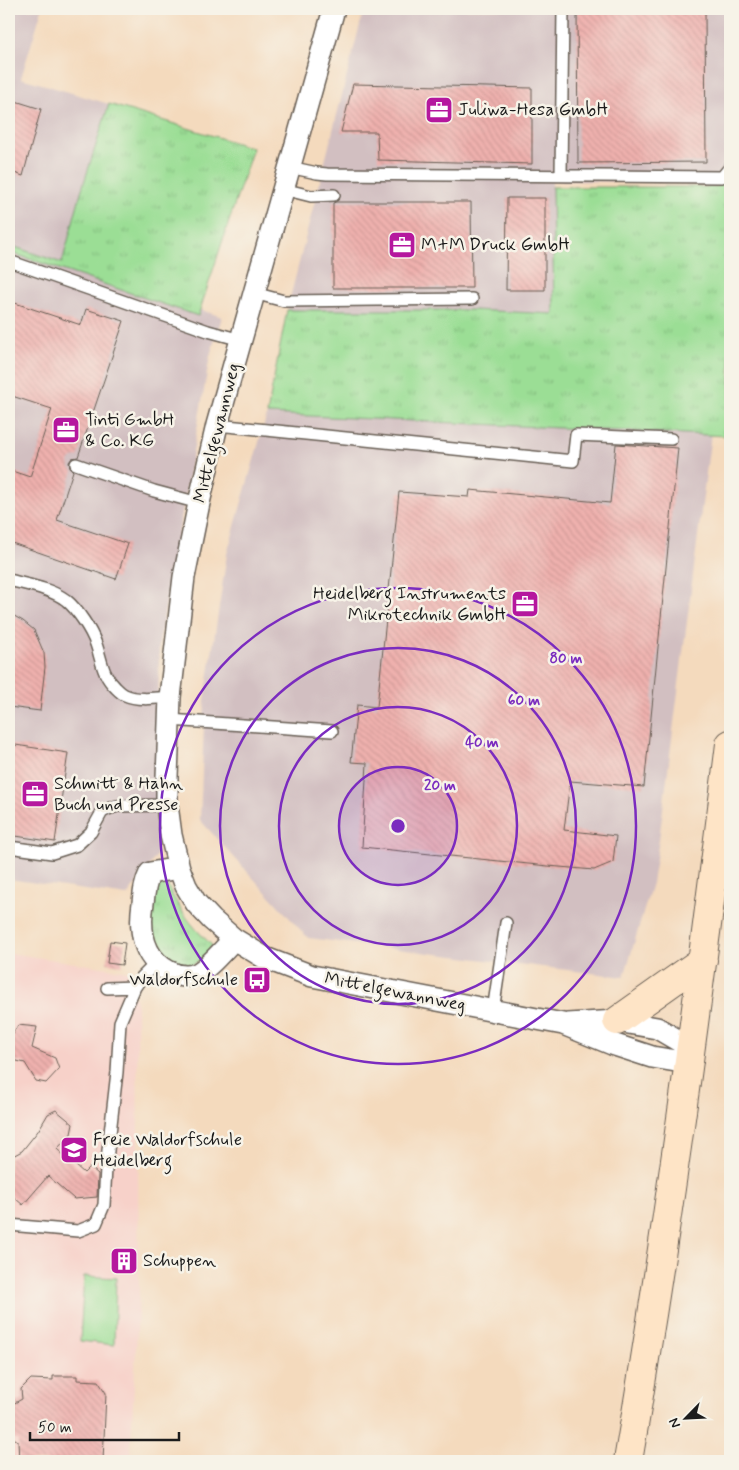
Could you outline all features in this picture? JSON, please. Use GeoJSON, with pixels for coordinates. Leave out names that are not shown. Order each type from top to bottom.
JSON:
{"type":"FeatureCollection","features":[{"type":"Feature","properties":{"kind":"main road"},"geometry":{"type":"LineString","coordinates":[[628,1461],[651,1328],[690,1056],[730,744]]}},
{"type":"Feature","properties":{"kind":"main road"},"geometry":{"type":"LineString","coordinates":[[617,1020],[703,960]]}},
{"type":"Feature","properties":{"kind":"street","name":"Mittelgewannweg"},"geometry":{"type":"LineString","coordinates":[[334,9],[217,425],[184,577],[170,698],[167,806],[171,835],[179,868],[186,886],[196,903],[234,939],[265,958],[312,976],[563,1024],[652,1058],[690,1056]]}},
{"type":"Feature","properties":{"kind":"street"},"geometry":{"type":"LineString","coordinates":[[179,868],[150,873],[145,882],[142,936],[148,954],[163,969],[177,975],[192,976],[203,971],[234,939]]}},
{"type":"Feature","properties":{"kind":"street","name":"Mittelgewannweg"},"geometry":{"type":"LineString","coordinates":[[563,1024],[617,1020],[657,1028],[690,1056]]}},
{"type":"Feature","properties":{"kind":"lane"},"geometry":{"type":"LineString","coordinates":[[561,175],[563,9]]}},
{"type":"Feature","properties":{"kind":"lane"},"geometry":{"type":"LineString","coordinates":[[290,167],[327,174],[722,177],[730,167]]}},
{"type":"Feature","properties":{"kind":"lane"},"geometry":{"type":"LineString","coordinates":[[283,189],[311,196],[334,195]]}},
{"type":"Feature","properties":{"kind":"lane"},"geometry":{"type":"LineString","coordinates":[[9,261],[208,331],[241,340]]}},
{"type":"Feature","properties":{"kind":"lane"},"geometry":{"type":"LineString","coordinates":[[254,293],[284,300],[472,299]]}},
{"type":"Feature","properties":{"kind":"lane"},"geometry":{"type":"LineString","coordinates":[[217,425],[573,461],[576,435],[671,439]]}},
{"type":"Feature","properties":{"kind":"lane"},"geometry":{"type":"LineString","coordinates":[[76,464],[154,491],[199,503]]}},
{"type":"Feature","properties":{"kind":"lane"},"geometry":{"type":"LineString","coordinates":[[9,580],[47,590],[66,600],[89,629],[96,644],[100,663],[109,681],[124,695],[137,698],[170,698]]}},
{"type":"Feature","properties":{"kind":"lane"},"geometry":{"type":"LineString","coordinates":[[169,720],[332,731]]}},
{"type":"Feature","properties":{"kind":"lane"},"geometry":{"type":"LineString","coordinates":[[9,847],[52,853],[77,845],[92,832],[102,812],[108,809],[117,806],[167,806]]}},
{"type":"Feature","properties":{"kind":"lane"},"geometry":{"type":"LineString","coordinates":[[493,1011],[506,922]]}},
{"type":"Feature","properties":{"kind":"lane"},"geometry":{"type":"LineString","coordinates":[[9,1225],[78,1231],[96,1224],[104,1205],[120,1022],[135,987],[157,962]]}},
{"type":"Feature","properties":{"kind":"lane"},"geometry":{"type":"LineString","coordinates":[[106,988],[135,987]]}},
{"type":"Feature","properties":{"kind":"shaded area"},"geometry":{"type":"Polygon","coordinates":[[[9,9],[42,9],[21,78],[109,104],[81,192],[62,263],[222,317],[210,356],[159,643],[157,855],[127,896],[9,879],[9,9]]]}},
{"type":"Feature","properties":{"kind":"shaded area"},"geometry":{"type":"Polygon","coordinates":[[[364,9],[730,9],[730,183],[552,181],[554,314],[287,310],[364,9]]]}},
{"type":"Feature","properties":{"kind":"shaded area"},"geometry":{"type":"Polygon","coordinates":[[[267,414],[711,434],[659,840],[652,883],[624,977],[308,938],[200,820],[205,700],[227,554],[267,414]]]}},
{"type":"Feature","properties":{"kind":"shaded area","name":"Freie Waldorfschule Heidelberg"},"geometry":{"type":"Polygon","coordinates":[[[9,953],[128,971],[137,1007],[139,1293],[130,1461],[9,1461],[9,953]]]}},
{"type":"Feature","properties":{"kind":"green space"},"geometry":{"type":"Polygon","coordinates":[[[109,104],[253,148],[198,316],[9,252],[9,245],[62,263],[81,192],[109,104]]]}},
{"type":"Feature","properties":{"kind":"green space"},"geometry":{"type":"Polygon","coordinates":[[[730,181],[730,418],[728,436],[267,414],[287,310],[472,310],[554,314],[552,187],[714,187],[730,181]]]}},
{"type":"Feature","properties":{"kind":"green space"},"geometry":{"type":"Polygon","coordinates":[[[163,876],[184,914],[196,930],[212,945],[204,958],[186,968],[162,960],[148,921],[154,880],[163,876]]]}},
{"type":"Feature","properties":{"kind":"green space"},"geometry":{"type":"Polygon","coordinates":[[[84,1276],[116,1278],[114,1345],[80,1341],[84,1276]]]}},
{"type":"Feature","properties":{"kind":"building"},"geometry":{"type":"Polygon","coordinates":[[[577,9],[705,9],[706,162],[578,163],[577,9]]]}},
{"type":"Feature","properties":{"kind":"building","name":"Juliwa-Hesa GmbH"},"geometry":{"type":"Polygon","coordinates":[[[353,84],[532,88],[532,164],[378,160],[377,132],[341,132],[353,84]]]}},
{"type":"Feature","properties":{"kind":"building"},"geometry":{"type":"Polygon","coordinates":[[[9,99],[41,109],[23,176],[9,171],[9,99]]]}},
{"type":"Feature","properties":{"kind":"building"},"geometry":{"type":"Polygon","coordinates":[[[507,198],[545,198],[545,290],[506,290],[507,198]]]}},
{"type":"Feature","properties":{"kind":"building","name":"M+M Druck GmbH"},"geometry":{"type":"Polygon","coordinates":[[[471,202],[472,288],[333,288],[333,203],[471,202]]]}},
{"type":"Feature","properties":{"kind":"building","name":"Tinti GmbH & Co. KG"},"geometry":{"type":"Polygon","coordinates":[[[9,301],[81,325],[86,309],[124,321],[78,457],[72,458],[69,462],[70,468],[73,471],[57,520],[128,544],[116,579],[9,542],[9,470],[30,477],[52,409],[9,395],[9,301]]]}},
{"type":"Feature","properties":{"kind":"building","name":"Heidelberg Instruments Mikrotechnik GmbH"},"geometry":{"type":"Polygon","coordinates":[[[616,444],[678,448],[644,787],[570,781],[564,830],[616,836],[613,862],[594,870],[362,847],[367,763],[351,762],[357,705],[377,707],[399,492],[469,497],[470,490],[610,503],[616,444]]]}},
{"type":"Feature","properties":{"kind":"building"},"geometry":{"type":"Polygon","coordinates":[[[9,613],[34,630],[44,653],[45,667],[40,711],[9,707],[9,613]]]}},
{"type":"Feature","properties":{"kind":"building","name":"Schmitt & Hahn Buch und Presse"},"geometry":{"type":"Polygon","coordinates":[[[9,744],[68,753],[55,842],[9,835],[9,744]]]}},
{"type":"Feature","properties":{"kind":"building"},"geometry":{"type":"Polygon","coordinates":[[[110,941],[125,943],[122,965],[107,963],[110,941]]]}},
{"type":"Feature","properties":{"kind":"building"},"geometry":{"type":"Polygon","coordinates":[[[18,1025],[37,1027],[32,1048],[55,1058],[59,1069],[46,1083],[36,1081],[25,1063],[9,1059],[9,1032],[13,1033],[18,1025]]]}},
{"type":"Feature","properties":{"kind":"building"},"geometry":{"type":"Polygon","coordinates":[[[56,1110],[73,1124],[71,1134],[57,1149],[84,1173],[90,1167],[98,1174],[97,1197],[74,1199],[48,1176],[23,1205],[9,1193],[9,1158],[22,1151],[38,1131],[48,1114],[56,1110]]]}},
{"type":"Feature","properties":{"kind":"building"},"geometry":{"type":"Polygon","coordinates":[[[53,1376],[77,1376],[77,1380],[98,1381],[106,1393],[103,1461],[19,1461],[18,1441],[9,1435],[9,1406],[22,1399],[21,1389],[31,1379],[53,1380],[53,1376]]]}},
{"type":"Feature","properties":{"kind":"place","name":"Juliwa-Hesa GmbH"},"geometry":{"type":"Point","coordinates":[439,110]}},
{"type":"Feature","properties":{"kind":"place","name":"M+M Druck GmbH"},"geometry":{"type":"Point","coordinates":[402,245]}},
{"type":"Feature","properties":{"kind":"place","name":"Tinti GmbH & Co. KG"},"geometry":{"type":"Point","coordinates":[66,430]}},
{"type":"Feature","properties":{"kind":"place","name":"Heidelberg Instruments Mikrotechnik GmbH"},"geometry":{"type":"Point","coordinates":[525,604]}},
{"type":"Feature","properties":{"kind":"place","name":"Schmitt & Hahn Buch und Presse"},"geometry":{"type":"Point","coordinates":[35,794]}},
{"type":"Feature","properties":{"kind":"place","name":"Waldorfschule"},"geometry":{"type":"Point","coordinates":[257,980]}},
{"type":"Feature","properties":{"kind":"place","name":"Freie Waldorfschule Heidelberg"},"geometry":{"type":"Point","coordinates":[74,1150]}},
{"type":"Feature","properties":{"kind":"place","name":"Schuppen"},"geometry":{"type":"Point","coordinates":[124,1261]}}]}
